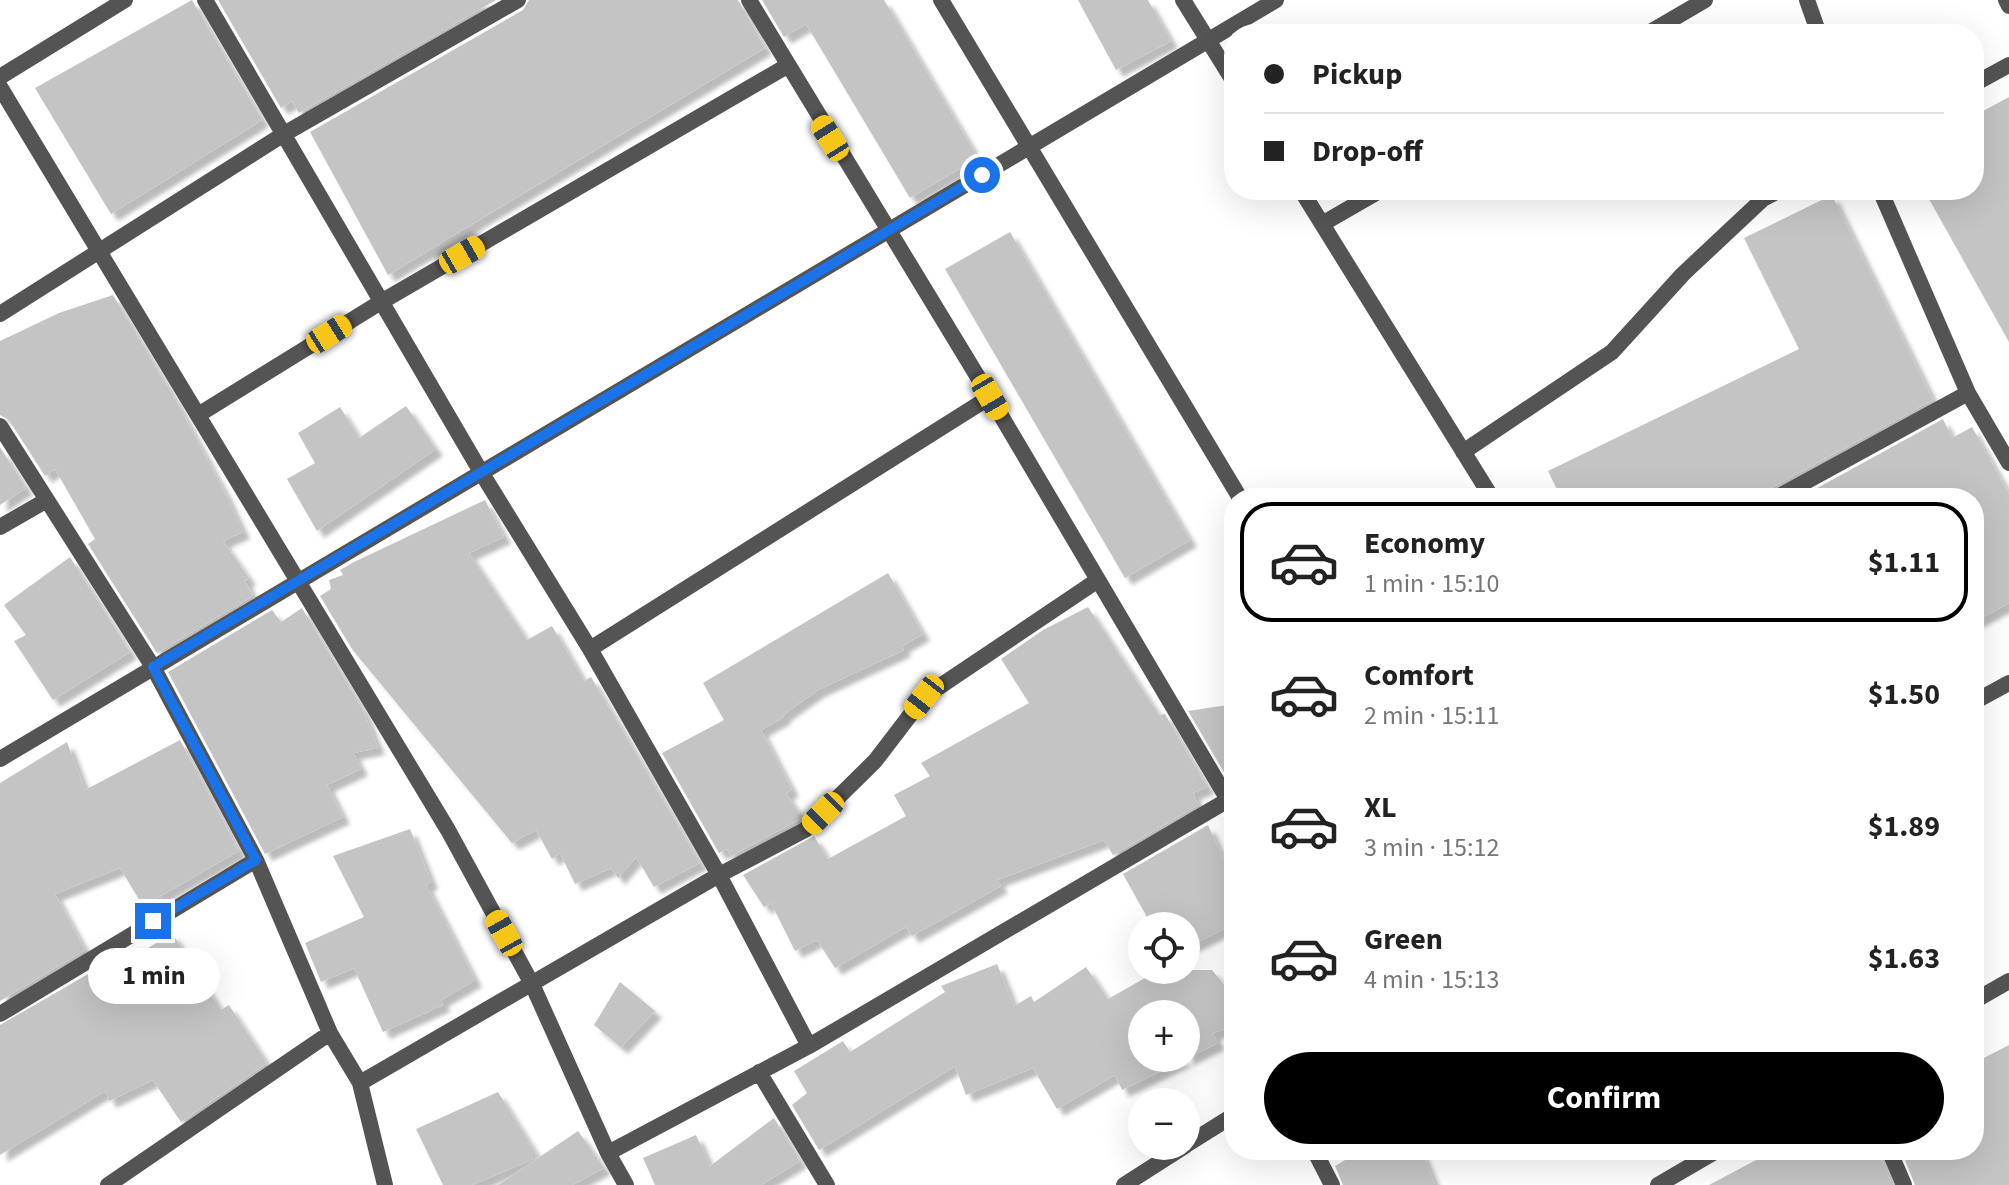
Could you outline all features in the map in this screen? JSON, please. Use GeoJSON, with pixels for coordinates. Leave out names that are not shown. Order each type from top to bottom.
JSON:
{"type":"FeatureCollection","features":[{"type":"Feature","properties":{"kind":"street"},"geometry":{"type":"LineString","coordinates":[[0,77],[125,0]]}},
{"type":"Feature","properties":{"kind":"street"},"geometry":{"type":"LineString","coordinates":[[205,0],[481,472],[590,649],[719,875],[809,1046]]}},
{"type":"Feature","properties":{"kind":"street"},"geometry":{"type":"LineString","coordinates":[[0,314],[284,134],[518,0]]}},
{"type":"Feature","properties":{"kind":"street"},"geometry":{"type":"LineString","coordinates":[[749,0],[990,397],[1224,793]]}},
{"type":"Feature","properties":{"kind":"street"},"geometry":{"type":"LineString","coordinates":[[941,0],[1234,488]]}},
{"type":"Feature","properties":{"kind":"street"},"geometry":{"type":"LineString","coordinates":[[1183,0],[1224,65]]}},
{"type":"Feature","properties":{"kind":"street"},"geometry":{"type":"LineString","coordinates":[[1236,24],[1276,0]]}},
{"type":"Feature","properties":{"kind":"street"},"geometry":{"type":"LineString","coordinates":[[1664,24],[1705,0]]}},
{"type":"Feature","properties":{"kind":"street"},"geometry":{"type":"LineString","coordinates":[[1807,0],[1815,24]]}},
{"type":"Feature","properties":{"kind":"street"},"geometry":{"type":"LineString","coordinates":[[2006,0],[2009,6]]}},
{"type":"Feature","properties":{"kind":"street"},"geometry":{"type":"LineString","coordinates":[[0,759],[1224,31]]}},
{"type":"Feature","properties":{"kind":"street"},"geometry":{"type":"LineString","coordinates":[[1984,79],[2009,65]]}},
{"type":"Feature","properties":{"kind":"street"},"geometry":{"type":"LineString","coordinates":[[198,415],[381,302],[787,66]]}},
{"type":"Feature","properties":{"kind":"street"},"geometry":{"type":"LineString","coordinates":[[0,87],[448,830],[532,984],[608,1153],[626,1185]]}},
{"type":"Feature","properties":{"kind":"street"},"geometry":{"type":"LineString","coordinates":[[1307,200],[1486,488]]}},
{"type":"Feature","properties":{"kind":"street"},"geometry":{"type":"LineString","coordinates":[[1322,224],[1364,200]]}},
{"type":"Feature","properties":{"kind":"street"},"geometry":{"type":"LineString","coordinates":[[1463,452],[1612,352],[1683,274],[1762,200]]}},
{"type":"Feature","properties":{"kind":"street"},"geometry":{"type":"LineString","coordinates":[[1884,200],[1968,393],[2009,463]]}},
{"type":"Feature","properties":{"kind":"street"},"geometry":{"type":"LineString","coordinates":[[1794,488],[1968,393]]}},
{"type":"Feature","properties":{"kind":"street"},"geometry":{"type":"LineString","coordinates":[[590,649],[990,397]]}},
{"type":"Feature","properties":{"kind":"street"},"geometry":{"type":"LineString","coordinates":[[0,426],[153,667],[256,860],[330,1033],[360,1083],[385,1185]]}},
{"type":"Feature","properties":{"kind":"street"},"geometry":{"type":"LineString","coordinates":[[0,527],[47,500]]}},
{"type":"Feature","properties":{"kind":"street"},"geometry":{"type":"LineString","coordinates":[[360,1083],[719,875],[805,830],[875,761],[924,697],[1098,580]]}},
{"type":"Feature","properties":{"kind":"street"},"geometry":{"type":"LineString","coordinates":[[1984,697],[2009,683]]}},
{"type":"Feature","properties":{"kind":"street"},"geometry":{"type":"LineString","coordinates":[[608,1153],[809,1046],[1224,809]]}},
{"type":"Feature","properties":{"kind":"street"},"geometry":{"type":"LineString","coordinates":[[0,1014],[256,860]]}},
{"type":"Feature","properties":{"kind":"street"},"geometry":{"type":"LineString","coordinates":[[1984,996],[2008,983]]}},
{"type":"Feature","properties":{"kind":"street"},"geometry":{"type":"LineString","coordinates":[[108,1185],[330,1033]]}},
{"type":"Feature","properties":{"kind":"street"},"geometry":{"type":"LineString","coordinates":[[759,1072],[827,1185]]}},
{"type":"Feature","properties":{"kind":"street"},"geometry":{"type":"LineString","coordinates":[[1200,1137],[1224,1121]]}},
{"type":"Feature","properties":{"kind":"street"},"geometry":{"type":"LineString","coordinates":[[1124,1185],[1164,1160]]}},
{"type":"Feature","properties":{"kind":"street"},"geometry":{"type":"LineString","coordinates":[[1319,1160],[1332,1185]]}},
{"type":"Feature","properties":{"kind":"street"},"geometry":{"type":"LineString","coordinates":[[1658,1185],[1701,1160]]}},
{"type":"Feature","properties":{"kind":"street"},"geometry":{"type":"LineString","coordinates":[[1893,1160],[1904,1185]]}},
{"type":"Feature","properties":{"kind":"building"},"geometry":{"type":"Polygon","coordinates":[[[192,0],[262,120],[111,214],[35,88],[192,0]]]}},
{"type":"Feature","properties":{"kind":"building"},"geometry":{"type":"Polygon","coordinates":[[[218,0],[496,0],[299,113],[292,101],[281,108],[218,0]]]}},
{"type":"Feature","properties":{"kind":"building"},"geometry":{"type":"Polygon","coordinates":[[[529,0],[738,0],[765,48],[388,275],[310,132],[523,10],[529,0]]]}},
{"type":"Feature","properties":{"kind":"building"},"geometry":{"type":"Polygon","coordinates":[[[762,0],[884,0],[978,158],[910,198],[806,24],[784,37],[762,0]]]}},
{"type":"Feature","properties":{"kind":"building"},"geometry":{"type":"Polygon","coordinates":[[[1078,0],[1148,0],[1171,41],[1116,70],[1078,0]]]}},
{"type":"Feature","properties":{"kind":"building"},"geometry":{"type":"Polygon","coordinates":[[[2009,97],[2009,342],[1930,200],[1984,200],[1984,111],[2009,97]]]}},
{"type":"Feature","properties":{"kind":"building"},"geometry":{"type":"Polygon","coordinates":[[[1822,200],[1834,200],[1933,400],[1771,488],[1556,488],[1548,471],[1799,349],[1744,238],[1822,200]]]}},
{"type":"Feature","properties":{"kind":"building"},"geometry":{"type":"Polygon","coordinates":[[[1010,232],[1190,540],[1125,578],[945,269],[1010,232]]]}},
{"type":"Feature","properties":{"kind":"building"},"geometry":{"type":"Polygon","coordinates":[[[113,295],[175,399],[225,493],[243,532],[223,541],[249,578],[245,581],[253,596],[157,653],[88,544],[95,539],[55,469],[45,476],[9,420],[0,415],[0,341],[59,313],[113,295]]]}},
{"type":"Feature","properties":{"kind":"building"},"geometry":{"type":"Polygon","coordinates":[[[406,406],[436,449],[317,531],[287,479],[315,463],[298,433],[340,407],[359,438],[406,406]]]}},
{"type":"Feature","properties":{"kind":"building"},"geometry":{"type":"Polygon","coordinates":[[[1943,419],[1952,438],[1972,427],[2009,494],[2009,603],[1984,617],[1984,488],[1817,488],[1943,419]]]}},
{"type":"Feature","properties":{"kind":"building"},"geometry":{"type":"Polygon","coordinates":[[[0,447],[26,488],[0,505],[0,447]]]}},
{"type":"Feature","properties":{"kind":"building"},"geometry":{"type":"Polygon","coordinates":[[[485,500],[504,537],[469,553],[527,640],[552,626],[584,681],[591,677],[700,863],[654,887],[636,857],[618,878],[611,868],[575,884],[560,853],[552,859],[536,830],[512,843],[352,649],[320,596],[331,589],[329,580],[343,575],[340,570],[485,500]]]}},
{"type":"Feature","properties":{"kind":"building"},"geometry":{"type":"Polygon","coordinates":[[[70,557],[130,652],[53,700],[14,641],[26,635],[4,605],[70,557]]]}},
{"type":"Feature","properties":{"kind":"building"},"geometry":{"type":"Polygon","coordinates":[[[888,573],[923,634],[902,646],[904,650],[818,690],[784,717],[761,730],[792,790],[786,793],[802,818],[731,856],[727,849],[719,853],[662,753],[724,720],[703,683],[888,573]]]}},
{"type":"Feature","properties":{"kind":"building"},"geometry":{"type":"Polygon","coordinates":[[[1088,607],[1159,715],[1165,714],[1207,787],[1193,793],[1198,805],[1113,855],[1104,840],[997,880],[1001,886],[912,936],[906,927],[835,968],[817,940],[795,951],[771,903],[764,907],[743,875],[814,836],[828,859],[906,816],[894,795],[930,776],[921,763],[1029,703],[1001,659],[1043,630],[1088,607]]]}},
{"type":"Feature","properties":{"kind":"building"},"geometry":{"type":"Polygon","coordinates":[[[302,608],[363,710],[378,748],[353,753],[361,769],[327,785],[343,817],[265,854],[168,672],[272,610],[281,622],[302,608]]]}},
{"type":"Feature","properties":{"kind":"building"},"geometry":{"type":"Polygon","coordinates":[[[1224,706],[1224,772],[1188,711],[1224,706]]]}},
{"type":"Feature","properties":{"kind":"building"},"geometry":{"type":"Polygon","coordinates":[[[180,740],[239,851],[143,906],[120,868],[55,894],[85,950],[0,1001],[0,783],[67,742],[85,790],[180,740]]]}},
{"type":"Feature","properties":{"kind":"building"},"geometry":{"type":"Polygon","coordinates":[[[1208,825],[1224,860],[1224,929],[1200,941],[1200,912],[1144,912],[1123,874],[1208,825]]]}},
{"type":"Feature","properties":{"kind":"building"},"geometry":{"type":"Polygon","coordinates":[[[410,829],[431,882],[426,885],[475,980],[441,1000],[443,1005],[383,1032],[354,968],[321,982],[305,943],[364,917],[333,856],[410,829]]]}},
{"type":"Feature","properties":{"kind":"building"},"geometry":{"type":"Polygon","coordinates":[[[172,933],[221,1010],[229,1005],[267,1063],[181,1122],[153,1080],[109,1101],[105,1091],[0,1155],[0,1025],[95,970],[100,978],[172,933]]]}},
{"type":"Feature","properties":{"kind":"building"},"geometry":{"type":"Polygon","coordinates":[[[997,964],[1014,1006],[1031,996],[1034,1002],[1086,967],[1108,999],[1134,984],[1200,984],[1200,970],[1212,970],[1224,985],[1224,1029],[1213,1033],[1218,1043],[1200,1052],[1200,1000],[1128,1000],[1128,1072],[1159,1072],[1122,1090],[1115,1075],[1057,1109],[1033,1068],[966,1095],[955,1066],[819,1150],[792,1105],[807,1093],[794,1071],[843,1041],[850,1052],[945,992],[941,986],[997,964]]]}},
{"type":"Feature","properties":{"kind":"building"},"geometry":{"type":"Polygon","coordinates":[[[620,982],[655,1011],[621,1047],[594,1025],[620,982]]]}},
{"type":"Feature","properties":{"kind":"building"},"geometry":{"type":"Polygon","coordinates":[[[2009,1045],[2009,1185],[1915,1185],[1905,1160],[1984,1160],[1984,1058],[2009,1045]]]}},
{"type":"Feature","properties":{"kind":"building"},"geometry":{"type":"Polygon","coordinates":[[[498,1092],[538,1157],[472,1185],[443,1185],[416,1129],[498,1092]]]}},
{"type":"Feature","properties":{"kind":"building"},"geometry":{"type":"Polygon","coordinates":[[[774,1118],[800,1161],[761,1185],[655,1185],[643,1158],[696,1135],[710,1166],[774,1118]]]}},
{"type":"Feature","properties":{"kind":"building"},"geometry":{"type":"Polygon","coordinates":[[[578,1131],[604,1168],[572,1185],[498,1185],[578,1131]]]}},
{"type":"Feature","properties":{"kind":"building"},"geometry":{"type":"Polygon","coordinates":[[[1345,1160],[1425,1160],[1435,1185],[1343,1185],[1335,1166],[1345,1160]]]}},
{"type":"Feature","properties":{"kind":"building"},"geometry":{"type":"Polygon","coordinates":[[[1756,1160],[1882,1160],[1892,1185],[1709,1185],[1756,1160]]]}},
{"type":"Feature","properties":{"kind":"route"},"geometry":{"type":"LineString","coordinates":[[153,921],[256,860],[153,667],[982,175]]}}]}
